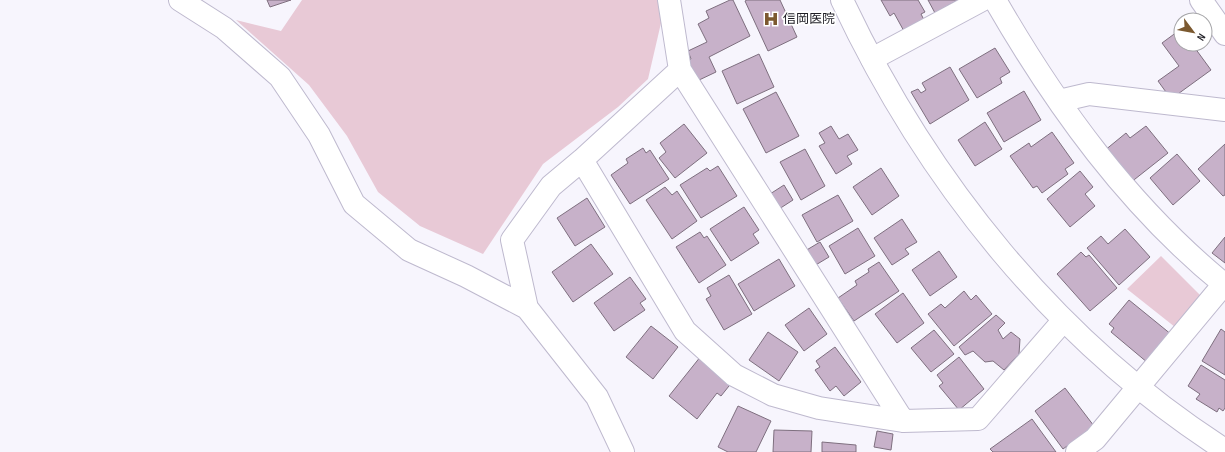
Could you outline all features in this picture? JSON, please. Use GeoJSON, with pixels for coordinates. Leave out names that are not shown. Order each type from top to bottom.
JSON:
{"type":"FeatureCollection","features":[{"type":"Feature","properties":{"kind":"street"},"geometry":{"type":"LineString","coordinates":[[180,0],[224,28],[280,77],[319,135],[354,204],[408,250],[466,276],[526,308],[597,397],[623,452]]}},
{"type":"Feature","properties":{"kind":"street"},"geometry":{"type":"LineString","coordinates":[[669,0],[680,70],[903,421]]}},
{"type":"Feature","properties":{"kind":"street"},"geometry":{"type":"LineString","coordinates":[[842,0],[872,59],[951,189],[1002,254],[1062,321],[1137,387],[1183,424],[1225,450]]}},
{"type":"Feature","properties":{"kind":"street"},"geometry":{"type":"LineString","coordinates":[[872,59],[982,0]]}},
{"type":"Feature","properties":{"kind":"street"},"geometry":{"type":"LineString","coordinates":[[995,0],[1026,54],[1108,168],[1136,201],[1191,257],[1225,284],[1137,387],[1095,439],[1077,452]]}},
{"type":"Feature","properties":{"kind":"street"},"geometry":{"type":"LineString","coordinates":[[1201,0],[1225,34]]}},
{"type":"Feature","properties":{"kind":"street"},"geometry":{"type":"LineString","coordinates":[[526,308],[512,240],[550,186],[582,160],[680,70]]}},
{"type":"Feature","properties":{"kind":"street"},"geometry":{"type":"LineString","coordinates":[[1059,101],[1089,94],[1225,110]]}},
{"type":"Feature","properties":{"kind":"street"},"geometry":{"type":"LineString","coordinates":[[582,160],[685,331],[734,375],[773,395],[819,408],[903,421],[978,419],[1062,321]]}},
{"type":"Feature","properties":{"kind":"shaded area"},"geometry":{"type":"Polygon","coordinates":[[[302,0],[660,0],[661,23],[648,79],[618,107],[543,164],[483,254],[420,226],[378,192],[347,136],[309,85],[236,20],[281,31],[302,0]]]}},
{"type":"Feature","properties":{"kind":"shaded area"},"geometry":{"type":"Polygon","coordinates":[[[1161,256],[1203,298],[1180,331],[1127,289],[1161,256]]]}},
{"type":"Feature","properties":{"kind":"building"},"geometry":{"type":"Polygon","coordinates":[[[267,0],[291,0],[270,7],[267,0]]]}},
{"type":"Feature","properties":{"kind":"building"},"geometry":{"type":"Polygon","coordinates":[[[733,0],[750,36],[709,57],[716,72],[697,81],[687,61],[691,59],[688,51],[707,42],[698,24],[709,18],[706,11],[733,0]]]}},
{"type":"Feature","properties":{"kind":"building"},"geometry":{"type":"Polygon","coordinates":[[[780,0],[797,37],[768,51],[745,1],[780,0]]]}},
{"type":"Feature","properties":{"kind":"building"},"geometry":{"type":"Polygon","coordinates":[[[881,0],[918,0],[925,12],[921,14],[925,22],[905,33],[894,13],[890,16],[881,0]]]}},
{"type":"Feature","properties":{"kind":"building"},"geometry":{"type":"Polygon","coordinates":[[[928,0],[958,0],[935,13],[928,0]]]}},
{"type":"Feature","properties":{"kind":"building"},"geometry":{"type":"Polygon","coordinates":[[[1173,35],[1173,52],[1198,52],[1211,70],[1171,99],[1158,81],[1179,66],[1162,43],[1173,35]]]}},
{"type":"Feature","properties":{"kind":"building"},"geometry":{"type":"Polygon","coordinates":[[[995,48],[1010,72],[1000,78],[1002,83],[977,98],[959,69],[995,48]]]}},
{"type":"Feature","properties":{"kind":"building"},"geometry":{"type":"Polygon","coordinates":[[[759,54],[774,87],[737,104],[722,71],[759,54]]]}},
{"type":"Feature","properties":{"kind":"building"},"geometry":{"type":"Polygon","coordinates":[[[950,67],[969,100],[930,124],[911,92],[918,89],[921,93],[926,90],[922,83],[950,67]]]}},
{"type":"Feature","properties":{"kind":"building"},"geometry":{"type":"Polygon","coordinates":[[[1024,91],[1041,120],[1004,142],[987,113],[1024,91]]]}},
{"type":"Feature","properties":{"kind":"building"},"geometry":{"type":"Polygon","coordinates":[[[776,92],[799,136],[766,153],[743,109],[776,92]]]}},
{"type":"Feature","properties":{"kind":"building"},"geometry":{"type":"Polygon","coordinates":[[[985,122],[1002,149],[975,166],[958,140],[985,122]]]}},
{"type":"Feature","properties":{"kind":"building"},"geometry":{"type":"Polygon","coordinates":[[[684,124],[707,153],[675,178],[659,158],[666,152],[660,143],[684,124]]]}},
{"type":"Feature","properties":{"kind":"building"},"geometry":{"type":"Polygon","coordinates":[[[831,126],[839,139],[848,134],[858,150],[847,156],[852,164],[836,174],[819,146],[825,143],[819,133],[831,126]]]}},
{"type":"Feature","properties":{"kind":"building"},"geometry":{"type":"Polygon","coordinates":[[[1146,126],[1168,153],[1130,183],[1104,151],[1126,133],[1130,138],[1146,126]]]}},
{"type":"Feature","properties":{"kind":"building"},"geometry":{"type":"Polygon","coordinates":[[[1052,132],[1074,163],[1065,169],[1068,174],[1042,193],[1037,186],[1033,188],[1010,156],[1029,143],[1031,147],[1052,132]]]}},
{"type":"Feature","properties":{"kind":"building"},"geometry":{"type":"Polygon","coordinates":[[[1225,144],[1225,195],[1223,196],[1198,169],[1225,144]]]}},
{"type":"Feature","properties":{"kind":"building"},"geometry":{"type":"Polygon","coordinates":[[[643,148],[646,153],[650,150],[669,179],[630,204],[611,175],[628,163],[626,159],[643,148]]]}},
{"type":"Feature","properties":{"kind":"building"},"geometry":{"type":"Polygon","coordinates":[[[805,149],[825,186],[801,200],[780,162],[805,149]]]}},
{"type":"Feature","properties":{"kind":"building"},"geometry":{"type":"Polygon","coordinates":[[[1177,154],[1200,181],[1173,205],[1150,178],[1177,154]]]}},
{"type":"Feature","properties":{"kind":"building"},"geometry":{"type":"Polygon","coordinates":[[[718,166],[737,196],[701,218],[680,185],[707,168],[710,171],[718,166]]]}},
{"type":"Feature","properties":{"kind":"building"},"geometry":{"type":"Polygon","coordinates":[[[881,168],[899,196],[872,215],[853,187],[881,168]]]}},
{"type":"Feature","properties":{"kind":"building"},"geometry":{"type":"Polygon","coordinates":[[[1080,171],[1093,187],[1085,194],[1095,206],[1070,227],[1047,199],[1080,171]]]}},
{"type":"Feature","properties":{"kind":"building"},"geometry":{"type":"Polygon","coordinates":[[[784,185],[793,200],[779,209],[770,194],[784,185]]]}},
{"type":"Feature","properties":{"kind":"building"},"geometry":{"type":"Polygon","coordinates":[[[665,187],[672,195],[677,191],[697,221],[672,239],[646,200],[665,187]]]}},
{"type":"Feature","properties":{"kind":"building"},"geometry":{"type":"Polygon","coordinates":[[[838,195],[853,221],[817,242],[802,215],[838,195]]]}},
{"type":"Feature","properties":{"kind":"building"},"geometry":{"type":"Polygon","coordinates":[[[587,198],[605,227],[575,246],[557,218],[587,198]]]}},
{"type":"Feature","properties":{"kind":"building"},"geometry":{"type":"Polygon","coordinates":[[[744,207],[759,230],[753,234],[759,243],[731,261],[710,229],[744,207]]]}},
{"type":"Feature","properties":{"kind":"building"},"geometry":{"type":"Polygon","coordinates":[[[902,219],[917,242],[905,249],[909,254],[892,265],[874,238],[902,219]]]}},
{"type":"Feature","properties":{"kind":"building"},"geometry":{"type":"Polygon","coordinates":[[[858,228],[875,256],[845,274],[829,246],[858,228]]]}},
{"type":"Feature","properties":{"kind":"building"},"geometry":{"type":"Polygon","coordinates":[[[1125,229],[1150,257],[1119,285],[1087,248],[1101,236],[1108,244],[1125,229]]]}},
{"type":"Feature","properties":{"kind":"building"},"geometry":{"type":"Polygon","coordinates":[[[700,232],[704,238],[707,236],[726,265],[699,283],[676,247],[700,232]]]}},
{"type":"Feature","properties":{"kind":"building"},"geometry":{"type":"Polygon","coordinates":[[[1225,237],[1225,263],[1212,253],[1225,237]]]}},
{"type":"Feature","properties":{"kind":"building"},"geometry":{"type":"Polygon","coordinates":[[[820,242],[829,257],[814,266],[805,251],[820,242]]]}},
{"type":"Feature","properties":{"kind":"building"},"geometry":{"type":"Polygon","coordinates":[[[591,244],[613,274],[573,302],[552,272],[591,244]]]}},
{"type":"Feature","properties":{"kind":"building"},"geometry":{"type":"Polygon","coordinates":[[[939,251],[957,277],[930,296],[912,270],[939,251]]]}},
{"type":"Feature","properties":{"kind":"building"},"geometry":{"type":"Polygon","coordinates":[[[1081,252],[1086,257],[1089,255],[1117,288],[1090,311],[1057,274],[1081,252]]]}},
{"type":"Feature","properties":{"kind":"building"},"geometry":{"type":"Polygon","coordinates":[[[779,259],[795,286],[754,311],[738,284],[779,259]]]}},
{"type":"Feature","properties":{"kind":"building"},"geometry":{"type":"Polygon","coordinates":[[[879,262],[899,291],[854,321],[838,298],[857,285],[855,281],[869,272],[868,269],[879,262]]]}},
{"type":"Feature","properties":{"kind":"building"},"geometry":{"type":"Polygon","coordinates":[[[729,275],[752,314],[724,330],[706,299],[711,296],[707,288],[729,275]]]}},
{"type":"Feature","properties":{"kind":"building"},"geometry":{"type":"Polygon","coordinates":[[[630,277],[646,299],[640,303],[645,310],[614,331],[594,303],[630,277]]]}},
{"type":"Feature","properties":{"kind":"building"},"geometry":{"type":"Polygon","coordinates":[[[964,291],[971,300],[976,295],[992,314],[954,346],[928,314],[941,304],[945,308],[964,291]]]}},
{"type":"Feature","properties":{"kind":"building"},"geometry":{"type":"Polygon","coordinates":[[[903,293],[924,323],[897,343],[875,314],[903,293]]]}},
{"type":"Feature","properties":{"kind":"building"},"geometry":{"type":"Polygon","coordinates":[[[1129,300],[1172,335],[1148,363],[1111,332],[1114,328],[1109,324],[1129,300]]]}},
{"type":"Feature","properties":{"kind":"building"},"geometry":{"type":"Polygon","coordinates":[[[809,308],[827,334],[804,351],[785,325],[809,308]]]}},
{"type":"Feature","properties":{"kind":"building"},"geometry":{"type":"Polygon","coordinates":[[[996,315],[1005,323],[998,330],[1003,339],[1011,332],[1020,339],[1019,354],[1004,370],[993,361],[985,362],[973,351],[965,355],[959,347],[996,315]]]}},
{"type":"Feature","properties":{"kind":"building"},"geometry":{"type":"Polygon","coordinates":[[[651,326],[678,347],[653,379],[626,357],[651,326]]]}},
{"type":"Feature","properties":{"kind":"building"},"geometry":{"type":"Polygon","coordinates":[[[1221,329],[1225,332],[1225,375],[1202,361],[1221,329]]]}},
{"type":"Feature","properties":{"kind":"building"},"geometry":{"type":"Polygon","coordinates":[[[934,330],[954,354],[931,372],[911,348],[934,330]]]}},
{"type":"Feature","properties":{"kind":"building"},"geometry":{"type":"Polygon","coordinates":[[[768,332],[798,352],[779,381],[749,360],[768,332]]]}},
{"type":"Feature","properties":{"kind":"building"},"geometry":{"type":"Polygon","coordinates":[[[835,347],[861,382],[844,396],[836,386],[830,391],[815,370],[820,367],[816,361],[835,347]]]}},
{"type":"Feature","properties":{"kind":"building"},"geometry":{"type":"Polygon","coordinates":[[[701,356],[733,381],[721,396],[717,393],[697,419],[669,396],[701,356]]]}},
{"type":"Feature","properties":{"kind":"building"},"geometry":{"type":"Polygon","coordinates":[[[959,357],[984,389],[959,410],[939,386],[943,383],[937,375],[959,357]]]}},
{"type":"Feature","properties":{"kind":"building"},"geometry":{"type":"Polygon","coordinates":[[[1201,365],[1225,380],[1225,408],[1223,411],[1219,408],[1217,412],[1196,399],[1200,394],[1188,386],[1201,365]]]}},
{"type":"Feature","properties":{"kind":"building"},"geometry":{"type":"Polygon","coordinates":[[[1065,388],[1094,426],[1063,449],[1035,411],[1065,388]]]}},
{"type":"Feature","properties":{"kind":"building"},"geometry":{"type":"Polygon","coordinates":[[[738,406],[771,421],[756,452],[728,452],[718,447],[738,406]]]}},
{"type":"Feature","properties":{"kind":"building"},"geometry":{"type":"Polygon","coordinates":[[[1032,419],[1056,452],[993,452],[990,449],[1032,419]]]}},
{"type":"Feature","properties":{"kind":"building"},"geometry":{"type":"Polygon","coordinates":[[[774,430],[812,431],[811,452],[773,452],[774,430]]]}},
{"type":"Feature","properties":{"kind":"building"},"geometry":{"type":"Polygon","coordinates":[[[877,431],[893,434],[891,450],[874,447],[877,431]]]}},
{"type":"Feature","properties":{"kind":"building"},"geometry":{"type":"Polygon","coordinates":[[[822,442],[856,445],[856,452],[822,452],[822,442]]]}},
{"type":"Feature","properties":{"kind":"place","name":"信岡医院"},"geometry":{"type":"Point","coordinates":[771,19]}}]}
